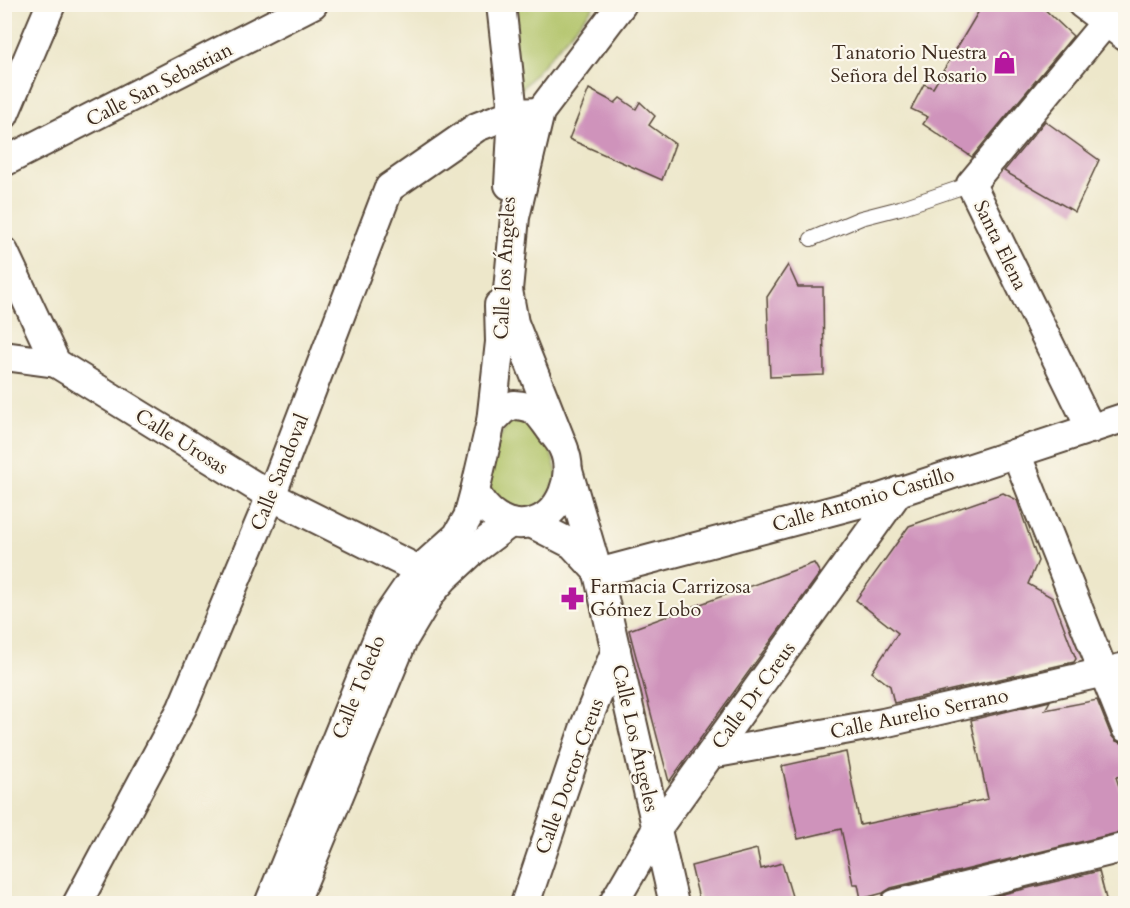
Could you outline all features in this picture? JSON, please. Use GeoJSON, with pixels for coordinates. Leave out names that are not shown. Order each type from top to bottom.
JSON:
{"type":"FeatureCollection","features":[{"type":"Feature","properties":{"kind":"street"},"geometry":{"type":"LineString","coordinates":[[4,115],[51,4]]}},
{"type":"Feature","properties":{"kind":"street","name":"Calle San Sebastian"},"geometry":{"type":"LineString","coordinates":[[4,162],[313,4]]}},
{"type":"Feature","properties":{"kind":"street"},"geometry":{"type":"LineString","coordinates":[[501,4],[526,113]]}},
{"type":"Feature","properties":{"kind":"street"},"geometry":{"type":"LineString","coordinates":[[526,113],[622,4]]}},
{"type":"Feature","properties":{"kind":"street"},"geometry":{"type":"LineString","coordinates":[[1082,4],[1115,30]]}},
{"type":"Feature","properties":{"kind":"street","name":"Santa Elena"},"geometry":{"type":"LineString","coordinates":[[1091,429],[971,183],[1115,30]]}},
{"type":"Feature","properties":{"kind":"street","name":"Calle los Ángeles"},"geometry":{"type":"LineString","coordinates":[[490,422],[500,342],[499,297],[526,113]]}},
{"type":"Feature","properties":{"kind":"street","name":"Calle Los Ángeles"},"geometry":{"type":"LineString","coordinates":[[526,113],[508,290],[514,323],[566,460],[598,573],[674,903]]}},
{"type":"Feature","properties":{"kind":"street","name":"Calle Sandoval"},"geometry":{"type":"LineString","coordinates":[[77,903],[182,708],[271,496],[389,188],[477,127],[526,113]]}},
{"type":"Feature","properties":{"kind":"street"},"geometry":{"type":"LineString","coordinates":[[4,252],[56,363]]}},
{"type":"Feature","properties":{"kind":"street"},"geometry":{"type":"LineString","coordinates":[[4,357],[56,363]]}},
{"type":"Feature","properties":{"kind":"street","name":"Calle Urosas"},"geometry":{"type":"LineString","coordinates":[[56,363],[271,496],[419,570]]}},
{"type":"Feature","properties":{"kind":"street"},"geometry":{"type":"LineString","coordinates":[[514,405],[528,406],[537,412],[566,460],[564,493],[559,502],[547,514],[521,523],[490,513],[475,491],[490,422],[504,409],[514,405]]}},
{"type":"Feature","properties":{"kind":"street","name":"Calle Antonio Castillo"},"geometry":{"type":"LineString","coordinates":[[598,573],[899,492],[1125,417]]}},
{"type":"Feature","properties":{"kind":"street"},"geometry":{"type":"LineString","coordinates":[[1016,453],[1114,669],[1125,728]]}},
{"type":"Feature","properties":{"kind":"street","name":"Calle Toledo"},"geometry":{"type":"LineString","coordinates":[[269,903],[386,618],[419,570],[457,536],[468,517],[475,491]]}},
{"type":"Feature","properties":{"kind":"street","name":"Calle Dr Creus"},"geometry":{"type":"LineString","coordinates":[[613,903],[656,830],[899,492]]}},
{"type":"Feature","properties":{"kind":"street","name":"Calle Los Ángeles"},"geometry":{"type":"LineString","coordinates":[[521,523],[572,544],[598,573]]}},
{"type":"Feature","properties":{"kind":"street","name":"Calle Toledo"},"geometry":{"type":"LineString","coordinates":[[294,903],[403,640],[431,593],[474,550],[521,523]]}},
{"type":"Feature","properties":{"kind":"street","name":"Calle Doctor Creus"},"geometry":{"type":"LineString","coordinates":[[525,903],[585,726],[616,650]]}},
{"type":"Feature","properties":{"kind":"street","name":"Calle Aurelio Serrano"},"geometry":{"type":"LineString","coordinates":[[711,754],[883,723],[1114,669]]}},
{"type":"Feature","properties":{"kind":"street"},"geometry":{"type":"LineString","coordinates":[[895,903],[1125,847]]}},
{"type":"Feature","properties":{"kind":"lane"},"geometry":{"type":"LineString","coordinates":[[811,239],[861,218],[900,208],[971,183]]}},
{"type":"Feature","properties":{"kind":"green space"},"geometry":{"type":"Polygon","coordinates":[[[510,5],[595,5],[519,92],[510,5]]]}},
{"type":"Feature","properties":{"kind":"green space"},"geometry":{"type":"Polygon","coordinates":[[[524,418],[548,443],[558,476],[543,505],[518,512],[510,510],[498,500],[490,486],[488,470],[493,451],[511,419],[524,418]]]}},
{"type":"Feature","properties":{"kind":"building","name":"Tanatorio Nuestra Señora del Rosario"},"geometry":{"type":"Polygon","coordinates":[[[983,4],[1039,4],[1073,36],[972,157],[923,124],[928,117],[911,109],[924,84],[933,88],[983,4]]]}},
{"type":"Feature","properties":{"kind":"building"},"geometry":{"type":"Polygon","coordinates":[[[589,89],[615,103],[620,98],[636,109],[640,102],[655,116],[649,125],[675,144],[662,180],[569,139],[589,89]]]}},
{"type":"Feature","properties":{"kind":"building"},"geometry":{"type":"Polygon","coordinates":[[[1045,121],[1099,160],[1075,212],[1004,171],[1045,121]]]}},
{"type":"Feature","properties":{"kind":"building"},"geometry":{"type":"Polygon","coordinates":[[[788,265],[798,287],[823,287],[824,375],[770,377],[767,297],[788,265]]]}},
{"type":"Feature","properties":{"kind":"building"},"geometry":{"type":"Polygon","coordinates":[[[1003,493],[1017,500],[1038,561],[1028,584],[1053,598],[1076,659],[1074,662],[894,703],[890,686],[872,672],[898,633],[856,600],[909,526],[1003,493]]]}},
{"type":"Feature","properties":{"kind":"building"},"geometry":{"type":"Polygon","coordinates":[[[814,563],[820,573],[669,782],[629,630],[814,563]]]}},
{"type":"Feature","properties":{"kind":"building"},"geometry":{"type":"Polygon","coordinates":[[[1097,700],[1111,735],[1116,741],[1125,744],[1125,776],[1116,777],[1125,805],[1125,831],[891,888],[883,893],[861,899],[858,884],[853,884],[841,829],[798,839],[782,766],[846,752],[860,825],[988,799],[971,720],[1050,701],[1045,710],[1097,700]]]}},
{"type":"Feature","properties":{"kind":"building"},"geometry":{"type":"Polygon","coordinates":[[[757,849],[761,869],[782,863],[794,903],[700,903],[691,866],[757,849]]]}},
{"type":"Feature","properties":{"kind":"building"},"geometry":{"type":"Polygon","coordinates":[[[1099,871],[1107,903],[966,903],[1099,871]]]}},
{"type":"Feature","properties":{"kind":"place","name":"Tanatorio Nuestra Señora del Rosario"},"geometry":{"type":"Point","coordinates":[1005,63]}},
{"type":"Feature","properties":{"kind":"place","name":"Farmacia Carrizosa Gómez Lobo"},"geometry":{"type":"Point","coordinates":[572,598]}}]}
